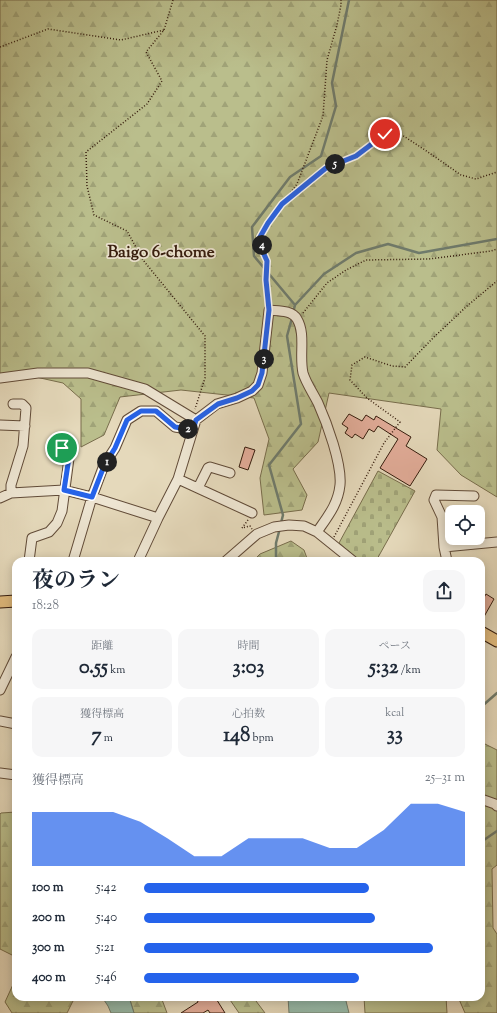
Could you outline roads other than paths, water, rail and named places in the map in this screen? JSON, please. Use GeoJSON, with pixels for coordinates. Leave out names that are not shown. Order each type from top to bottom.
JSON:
{"type":"FeatureCollection","features":[{"type":"Feature","properties":{"kind":"main road"},"geometry":{"type":"LineString","coordinates":[[0,602],[12,601]]}},
{"type":"Feature","properties":{"kind":"main road"},"geometry":{"type":"LineString","coordinates":[[485,634],[497,641]]}},
{"type":"Feature","properties":{"kind":"street"},"geometry":{"type":"LineString","coordinates":[[140,557],[178,479],[196,420],[218,404],[242,396],[252,391],[258,385],[262,373],[269,310],[289,312],[295,315],[301,327],[301,364],[303,375],[318,403],[334,447],[340,485],[336,504],[318,532]]}},
{"type":"Feature","properties":{"kind":"street"},"geometry":{"type":"LineString","coordinates":[[0,378],[38,373],[88,372],[145,389],[196,420]]}},
{"type":"Feature","properties":{"kind":"street"},"geometry":{"type":"LineString","coordinates":[[11,493],[11,485],[23,446],[26,408],[22,404],[12,404]]}},
{"type":"Feature","properties":{"kind":"street"},"geometry":{"type":"LineString","coordinates":[[74,557],[92,497],[104,466],[115,448],[127,420],[141,411],[156,411],[175,427],[193,430]]}},
{"type":"Feature","properties":{"kind":"street"},"geometry":{"type":"LineString","coordinates":[[0,426],[25,426]]}},
{"type":"Feature","properties":{"kind":"street"},"geometry":{"type":"LineString","coordinates":[[30,557],[32,538],[49,532],[57,523],[62,511],[70,451],[62,448]]}},
{"type":"Feature","properties":{"kind":"street"},"geometry":{"type":"LineString","coordinates":[[198,488],[208,468],[210,467],[230,473]]}},
{"type":"Feature","properties":{"kind":"street"},"geometry":{"type":"LineString","coordinates":[[178,479],[252,513]]}},
{"type":"Feature","properties":{"kind":"street"},"geometry":{"type":"LineString","coordinates":[[0,498],[11,493],[64,490],[92,497],[158,518]]}},
{"type":"Feature","properties":{"kind":"street"},"geometry":{"type":"LineString","coordinates":[[446,557],[442,517],[434,500],[436,495],[474,496]]}},
{"type":"Feature","properties":{"kind":"street"},"geometry":{"type":"LineString","coordinates":[[231,557],[257,534],[274,527],[289,525],[304,526],[318,532],[348,557]]}},
{"type":"Feature","properties":{"kind":"street"},"geometry":{"type":"LineString","coordinates":[[444,547],[497,542]]}},
{"type":"Feature","properties":{"kind":"street"},"geometry":{"type":"LineString","coordinates":[[0,690],[12,666]]}},
{"type":"Feature","properties":{"kind":"street"},"geometry":{"type":"LineString","coordinates":[[0,721],[12,723]]}},
{"type":"Feature","properties":{"kind":"street"},"geometry":{"type":"LineString","coordinates":[[0,773],[12,774]]}},
{"type":"Feature","properties":{"kind":"street"},"geometry":{"type":"LineString","coordinates":[[485,800],[497,806]]}},
{"type":"Feature","properties":{"kind":"waterway"},"geometry":{"type":"LineString","coordinates":[[293,313],[295,305],[254,256],[252,227],[290,177],[321,156],[336,106],[332,83],[349,0]]}},
{"type":"Feature","properties":{"kind":"waterway"},"geometry":{"type":"LineString","coordinates":[[295,305],[324,274],[356,253],[388,244],[419,253],[497,239]]}},
{"type":"Feature","properties":{"kind":"waterway"},"geometry":{"type":"LineString","coordinates":[[281,523],[283,515],[269,465],[301,424],[287,336],[292,318]]}},
{"type":"Feature","properties":{"kind":"waterway"},"geometry":{"type":"LineString","coordinates":[[276,557],[276,543],[280,528]]}},
{"type":"Feature","properties":{"kind":"waterway"},"geometry":{"type":"LineString","coordinates":[[485,704],[497,693]]}},
{"type":"Feature","properties":{"kind":"waterway"},"geometry":{"type":"LineString","coordinates":[[485,839],[497,831]]}},
{"type":"Feature","properties":{"kind":"district","name":"Baigo 6-chome"},"geometry":{"type":"Point","coordinates":[161,251]}}]}
